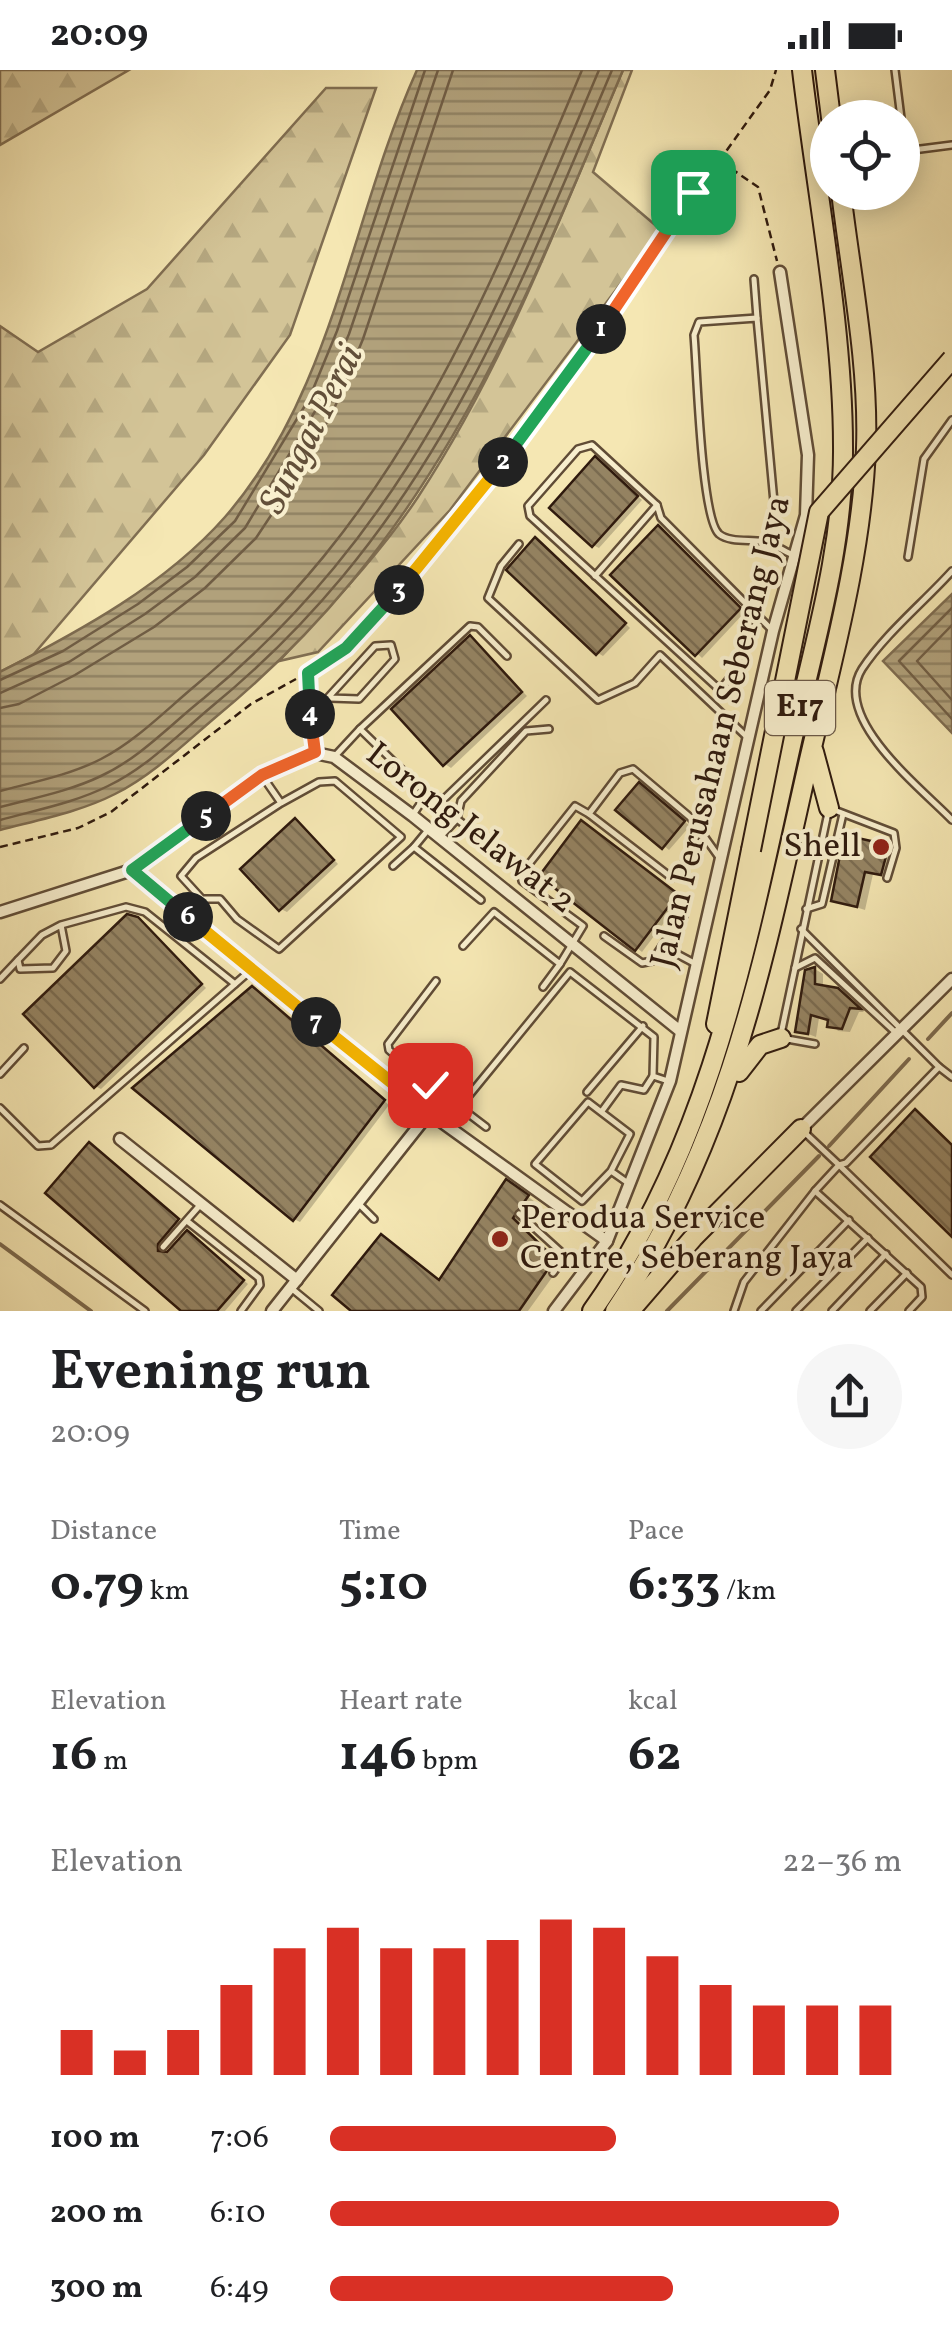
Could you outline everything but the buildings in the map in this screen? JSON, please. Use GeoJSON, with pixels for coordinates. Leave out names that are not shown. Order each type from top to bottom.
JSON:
{"type":"FeatureCollection","features":[{"type":"Feature","properties":{"kind":"highway","name":"E17"},"geometry":{"type":"LineString","coordinates":[[592,1311],[665,1190],[715,1096],[835,550],[843,445],[832,316],[802,70]]}},
{"type":"Feature","properties":{"kind":"highway"},"geometry":{"type":"LineString","coordinates":[[825,70],[829,100]]}},
{"type":"Feature","properties":{"kind":"highway","name":"E17"},"geometry":{"type":"LineString","coordinates":[[615,1311],[682,1198],[764,959],[812,747],[862,504],[866,444],[842,210]]}},
{"type":"Feature","properties":{"kind":"highway"},"geometry":{"type":"LineString","coordinates":[[715,1096],[751,850],[819,512],[952,358]]}},
{"type":"Feature","properties":{"kind":"highway"},"geometry":{"type":"LineString","coordinates":[[812,747],[836,811]]}},
{"type":"Feature","properties":{"kind":"highway"},"geometry":{"type":"LineString","coordinates":[[715,1096],[760,1044],[780,1038]]}},
{"type":"Feature","properties":{"kind":"highway"},"geometry":{"type":"LineString","coordinates":[[630,1311],[693,1238],[801,1129]]}},
{"type":"Feature","properties":{"kind":"street","name":"Jalan Perusahaan Seberang Jaya"},"geometry":{"type":"LineString","coordinates":[[554,1311],[606,1240],[670,1082],[678,1030],[810,490],[780,272]]}},
{"type":"Feature","properties":{"kind":"street"},"geometry":{"type":"LineString","coordinates":[[308,673],[315,752]]}},
{"type":"Feature","properties":{"kind":"street","name":"Lorong Jelawat 2"},"geometry":{"type":"LineString","coordinates":[[0,912],[132,870],[262,775],[315,752],[334,758],[412,816],[678,1030]]}},
{"type":"Feature","properties":{"kind":"street"},"geometry":{"type":"LineString","coordinates":[[132,870],[429,1113],[606,1240]]}},
{"type":"Feature","properties":{"kind":"street"},"geometry":{"type":"LineString","coordinates":[[801,1129],[952,979]]}},
{"type":"Feature","properties":{"kind":"street"},"geometry":{"type":"LineString","coordinates":[[272,1311],[429,1113]]}},
{"type":"Feature","properties":{"kind":"street"},"geometry":{"type":"LineString","coordinates":[[120,1139],[294,1284]]}},
{"type":"Feature","properties":{"kind":"lane"},"geometry":{"type":"LineString","coordinates":[[895,70],[898,100]]}},
{"type":"Feature","properties":{"kind":"lane"},"geometry":{"type":"LineString","coordinates":[[920,149],[952,145]]}},
{"type":"Feature","properties":{"kind":"lane"},"geometry":{"type":"LineString","coordinates":[[754,278],[774,502],[767,542]]}},
{"type":"Feature","properties":{"kind":"lane"},"geometry":{"type":"LineString","coordinates":[[756,318],[699,322],[694,335],[708,507],[716,530],[724,538],[767,542],[793,555]]}},
{"type":"Feature","properties":{"kind":"lane"},"geometry":{"type":"LineString","coordinates":[[908,557],[924,459],[952,420]]}},
{"type":"Feature","properties":{"kind":"lane"},"geometry":{"type":"LineString","coordinates":[[752,611],[736,670],[720,690],[530,516],[528,506],[578,450],[592,445],[657,505],[662,518],[774,631]]}},
{"type":"Feature","properties":{"kind":"lane"},"geometry":{"type":"LineString","coordinates":[[595,576],[657,505]]}},
{"type":"Feature","properties":{"kind":"lane"},"geometry":{"type":"LineString","coordinates":[[519,544],[501,566],[488,598],[598,700],[635,684],[660,655],[751,740]]}},
{"type":"Feature","properties":{"kind":"lane"},"geometry":{"type":"LineString","coordinates":[[952,571],[860,671],[856,694],[858,712],[870,735],[952,820]]}},
{"type":"Feature","properties":{"kind":"lane"},"geometry":{"type":"LineString","coordinates":[[334,758],[360,728],[470,626],[478,626],[508,656]]}},
{"type":"Feature","properties":{"kind":"lane"},"geometry":{"type":"LineString","coordinates":[[310,716],[376,646],[392,645],[395,659],[359,698],[330,698]]}},
{"type":"Feature","properties":{"kind":"lane"},"geometry":{"type":"LineString","coordinates":[[360,728],[427,794],[444,799],[546,700]]}},
{"type":"Feature","properties":{"kind":"lane"},"geometry":{"type":"LineString","coordinates":[[440,838],[456,818],[461,802],[526,731],[550,729]]}},
{"type":"Feature","properties":{"kind":"lane"},"geometry":{"type":"LineString","coordinates":[[589,814],[620,773],[634,769],[691,818],[722,862]]}},
{"type":"Feature","properties":{"kind":"lane"},"geometry":{"type":"LineString","coordinates":[[262,775],[281,803]]}},
{"type":"Feature","properties":{"kind":"lane"},"geometry":{"type":"LineString","coordinates":[[319,782],[335,782],[401,837],[279,948],[237,918],[220,899],[202,899],[181,876],[196,858],[281,803],[319,782]]}},
{"type":"Feature","properties":{"kind":"lane"},"geometry":{"type":"LineString","coordinates":[[412,816],[427,794]]}},
{"type":"Feature","properties":{"kind":"lane"},"geometry":{"type":"LineString","coordinates":[[543,988],[582,926],[520,878],[575,806],[672,878],[703,839]]}},
{"type":"Feature","properties":{"kind":"lane"},"geometry":{"type":"LineString","coordinates":[[836,811],[894,834],[896,848],[887,878]]}},
{"type":"Feature","properties":{"kind":"lane"},"geometry":{"type":"LineString","coordinates":[[815,1044],[780,1038],[801,929],[836,811]]}},
{"type":"Feature","properties":{"kind":"lane"},"geometry":{"type":"LineString","coordinates":[[806,909],[822,904],[836,811]]}},
{"type":"Feature","properties":{"kind":"lane"},"geometry":{"type":"LineString","coordinates":[[456,818],[515,864]]}},
{"type":"Feature","properties":{"kind":"lane"},"geometry":{"type":"LineString","coordinates":[[393,866],[428,830]]}},
{"type":"Feature","properties":{"kind":"lane"},"geometry":{"type":"LineString","coordinates":[[414,847],[481,900]]}},
{"type":"Feature","properties":{"kind":"lane"},"geometry":{"type":"LineString","coordinates":[[0,979],[42,935],[61,925],[126,907],[137,908],[235,984]]}},
{"type":"Feature","properties":{"kind":"lane"},"geometry":{"type":"LineString","coordinates":[[462,946],[494,912],[560,964]]}},
{"type":"Feature","properties":{"kind":"lane"},"geometry":{"type":"LineString","coordinates":[[604,936],[642,963],[652,961],[684,916]]}},
{"type":"Feature","properties":{"kind":"lane"},"geometry":{"type":"LineString","coordinates":[[18,960],[24,972],[53,968],[66,951],[61,925]]}},
{"type":"Feature","properties":{"kind":"lane"},"geometry":{"type":"LineString","coordinates":[[801,929],[897,1030]]}},
{"type":"Feature","properties":{"kind":"lane"},"geometry":{"type":"LineString","coordinates":[[662,946],[694,963]]}},
{"type":"Feature","properties":{"kind":"lane"},"geometry":{"type":"LineString","coordinates":[[793,970],[815,958],[952,1077]]}},
{"type":"Feature","properties":{"kind":"lane"},"geometry":{"type":"LineString","coordinates":[[0,1108],[38,1146],[51,1145],[252,970]]}},
{"type":"Feature","properties":{"kind":"lane"},"geometry":{"type":"LineString","coordinates":[[486,1128],[461,1108],[462,1104],[570,972],[654,1037],[653,1076],[644,1090],[621,1085],[602,1112]]}},
{"type":"Feature","properties":{"kind":"lane"},"geometry":{"type":"LineString","coordinates":[[436,981],[388,1044],[389,1050],[450,1100],[456,1098]]}},
{"type":"Feature","properties":{"kind":"lane"},"geometry":{"type":"LineString","coordinates":[[587,1092],[642,1026]]}},
{"type":"Feature","properties":{"kind":"lane"},"geometry":{"type":"LineString","coordinates":[[0,1074],[24,1048]]}},
{"type":"Feature","properties":{"kind":"lane"},"geometry":{"type":"LineString","coordinates":[[734,1311],[744,1282],[815,1191],[939,1067]]}},
{"type":"Feature","properties":{"kind":"lane"},"geometry":{"type":"LineString","coordinates":[[653,1076],[670,1082]]}},
{"type":"Feature","properties":{"kind":"lane"},"geometry":{"type":"LineString","coordinates":[[416,1102],[430,1085]]}},
{"type":"Feature","properties":{"kind":"lane"},"geometry":{"type":"LineString","coordinates":[[585,1103],[630,1134],[611,1172],[582,1201],[535,1164],[585,1103]]}},
{"type":"Feature","properties":{"kind":"lane"},"geometry":{"type":"LineString","coordinates":[[801,1129],[952,1275]]}},
{"type":"Feature","properties":{"kind":"lane"},"geometry":{"type":"LineString","coordinates":[[611,1172],[631,1185]]}},
{"type":"Feature","properties":{"kind":"lane"},"geometry":{"type":"LineString","coordinates":[[815,1191],[923,1292],[909,1311]]}},
{"type":"Feature","properties":{"kind":"lane"},"geometry":{"type":"LineString","coordinates":[[358,1203],[374,1218]]}},
{"type":"Feature","properties":{"kind":"lane"},"geometry":{"type":"LineString","coordinates":[[163,1247],[201,1204]]}},
{"type":"Feature","properties":{"kind":"lane"},"geometry":{"type":"LineString","coordinates":[[0,1205],[145,1311]]}},
{"type":"Feature","properties":{"kind":"lane"},"geometry":{"type":"LineString","coordinates":[[520,1214],[564,1258],[584,1272]]}},
{"type":"Feature","properties":{"kind":"lane"},"geometry":{"type":"LineString","coordinates":[[761,1311],[849,1220]]}},
{"type":"Feature","properties":{"kind":"lane"},"geometry":{"type":"LineString","coordinates":[[186,1221],[259,1278],[260,1285],[242,1311]]}},
{"type":"Feature","properties":{"kind":"lane"},"geometry":{"type":"LineString","coordinates":[[796,1311],[868,1238]]}},
{"type":"Feature","properties":{"kind":"lane"},"geometry":{"type":"LineString","coordinates":[[832,1311],[886,1254]]}},
{"type":"Feature","properties":{"kind":"lane"},"geometry":{"type":"LineString","coordinates":[[553,1272],[564,1258]]}},
{"type":"Feature","properties":{"kind":"lane"},"geometry":{"type":"LineString","coordinates":[[870,1311],[907,1273]]}},
{"type":"Feature","properties":{"kind":"lane"},"geometry":{"type":"LineString","coordinates":[[294,1284],[318,1311]]}},
{"type":"Feature","properties":{"kind":"lane"},"geometry":{"type":"LineString","coordinates":[[304,1311],[309,1304]]}},
{"type":"Feature","properties":{"kind":"path"},"geometry":{"type":"LineString","coordinates":[[0,847],[78,828],[111,812],[252,704],[346,648],[452,529],[531,426],[770,90],[776,70]]}},
{"type":"Feature","properties":{"kind":"path"},"geometry":{"type":"LineString","coordinates":[[719,160],[758,187],[780,272]]}},
{"type":"Feature","properties":{"kind":"green space"},"geometry":{"type":"Polygon","coordinates":[[[0,70],[129,70],[0,145],[0,70]]]}},
{"type":"Feature","properties":{"kind":"green space"},"geometry":{"type":"Polygon","coordinates":[[[623,70],[632,70],[593,172],[661,230],[450,510],[318,652],[279,661],[386,540],[449,447],[530,288],[623,70]]]}},
{"type":"Feature","properties":{"kind":"green space"},"geometry":{"type":"Polygon","coordinates":[[[326,88],[376,88],[290,335],[204,455],[33,655],[0,672],[0,326],[38,352],[147,289],[326,88]]]}},
{"type":"Feature","properties":{"kind":"water","name":"Sungai Perai"},"geometry":{"type":"Polygon","coordinates":[[[417,70],[623,70],[546,252],[462,420],[413,499],[358,574],[293,647],[217,716],[156,768],[115,794],[73,811],[0,830],[0,672],[91,623],[176,564],[225,517],[262,468],[292,415],[316,359],[394,126],[417,70]]]}},
{"type":"Feature","properties":{"kind":"water"},"geometry":{"type":"Polygon","coordinates":[[[952,594],[952,733],[883,661],[952,594]]]}},
{"type":"Feature","properties":{"kind":"waterway"},"geometry":{"type":"LineString","coordinates":[[928,1039],[952,1013]]}},
{"type":"Feature","properties":{"kind":"waterway"},"geometry":{"type":"LineString","coordinates":[[829,1146],[909,1059]]}},
{"type":"Feature","properties":{"kind":"waterway"},"geometry":{"type":"LineString","coordinates":[[667,1311],[819,1156]]}},
{"type":"Feature","properties":{"kind":"waterway"},"geometry":{"type":"LineString","coordinates":[[0,1244],[91,1311]]}},
{"type":"Feature","properties":{"kind":"place","name":"Shell"},"geometry":{"type":"Point","coordinates":[881,847]}},
{"type":"Feature","properties":{"kind":"place","name":"Perodua Service Centre, Seberang Jaya"},"geometry":{"type":"Point","coordinates":[500,1239]}},
{"type":"Feature","properties":{"kind":"route"},"geometry":{"type":"LineString","coordinates":[[430,1085],[416,1102],[132,870],[262,775],[315,752],[308,673],[346,648],[452,529],[578,361],[693,192]]}}]}
